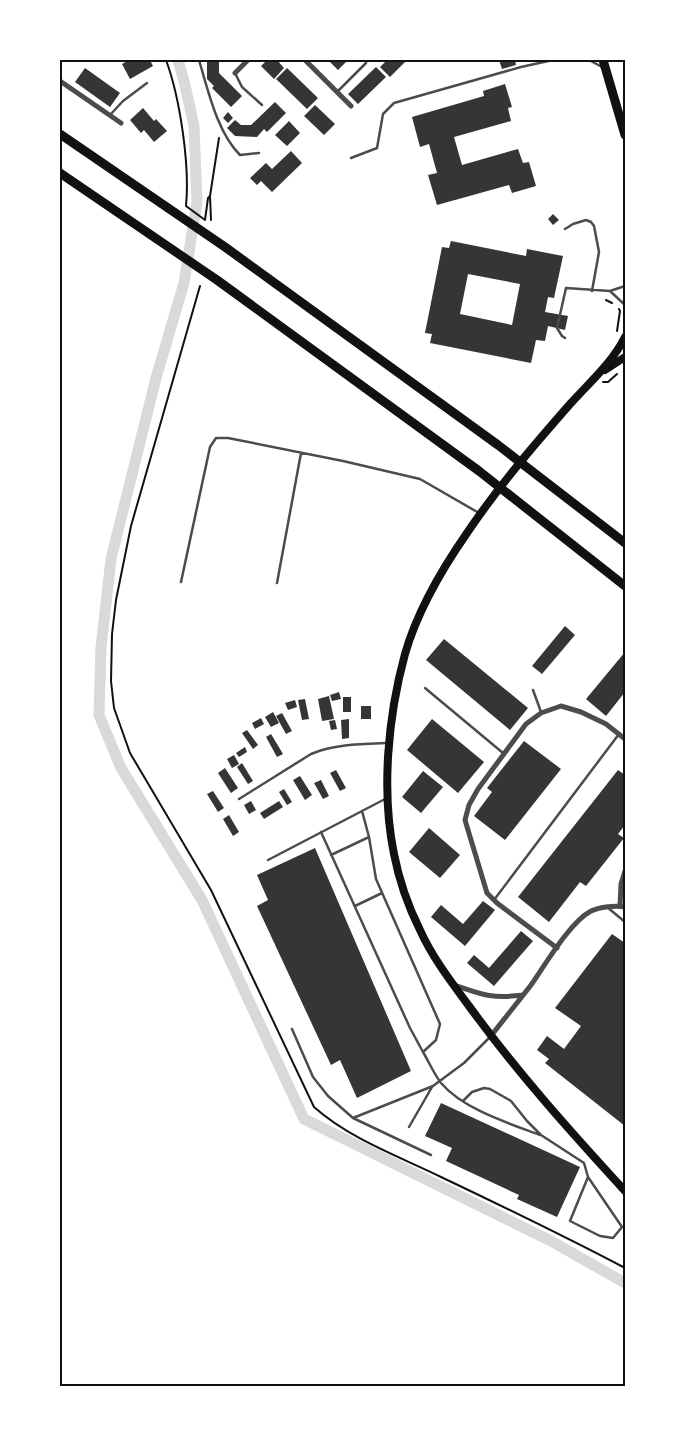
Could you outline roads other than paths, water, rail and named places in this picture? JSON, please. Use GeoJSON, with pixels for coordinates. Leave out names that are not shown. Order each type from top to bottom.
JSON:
{"type":"FeatureCollection","features":[{"type":"Feature","properties":{"kind":"main road"},"geometry":{"type":"LineString","coordinates":[[604,64],[625,135]]}},
{"type":"Feature","properties":{"kind":"main road"},"geometry":{"type":"LineString","coordinates":[[60,134],[225,247],[498,445],[625,543]]}},
{"type":"Feature","properties":{"kind":"main road"},"geometry":{"type":"LineString","coordinates":[[60,173],[217,280],[479,471],[625,586]]}},
{"type":"Feature","properties":{"kind":"main road"},"geometry":{"type":"LineString","coordinates":[[625,337],[599,374],[535,444],[480,514],[449,559],[426,600],[405,652],[394,706],[388,765],[388,797],[394,854],[404,891],[420,932],[454,985],[524,1078],[625,1191]]}},
{"type":"Feature","properties":{"kind":"main road"},"geometry":{"type":"LineString","coordinates":[[599,374],[625,357]]}},
{"type":"Feature","properties":{"kind":"street"},"geometry":{"type":"LineString","coordinates":[[235,73],[248,60]]}},
{"type":"Feature","properties":{"kind":"street"},"geometry":{"type":"LineString","coordinates":[[305,60],[351,106]]}},
{"type":"Feature","properties":{"kind":"street"},"geometry":{"type":"LineString","coordinates":[[60,81],[121,123]]}},
{"type":"Feature","properties":{"kind":"street"},"geometry":{"type":"LineString","coordinates":[[557,948],[487,893],[465,820],[469,805],[526,724],[541,713],[561,706],[581,712],[606,724],[625,739]]}},
{"type":"Feature","properties":{"kind":"street"},"geometry":{"type":"LineString","coordinates":[[491,1036],[582,918],[592,911],[622,906],[621,884],[625,871]]}},
{"type":"Feature","properties":{"kind":"street"},"geometry":{"type":"LineString","coordinates":[[454,985],[488,997],[504,998],[523,995]]}},
{"type":"Feature","properties":{"kind":"lane"},"geometry":{"type":"LineString","coordinates":[[199,60],[206,87],[220,125],[231,146],[240,154],[258,153]]}},
{"type":"Feature","properties":{"kind":"lane"},"geometry":{"type":"LineString","coordinates":[[351,158],[378,148],[383,114],[394,103],[521,67],[553,60]]}},
{"type":"Feature","properties":{"kind":"lane"},"geometry":{"type":"LineString","coordinates":[[589,60],[604,64]]}},
{"type":"Feature","properties":{"kind":"lane"},"geometry":{"type":"LineString","coordinates":[[337,92],[366,63]]}},
{"type":"Feature","properties":{"kind":"lane"},"geometry":{"type":"LineString","coordinates":[[235,73],[242,87],[262,105]]}},
{"type":"Feature","properties":{"kind":"lane"},"geometry":{"type":"LineString","coordinates":[[110,115],[123,101],[147,83]]}},
{"type":"Feature","properties":{"kind":"lane"},"geometry":{"type":"LineString","coordinates":[[565,229],[586,220],[594,226],[599,252],[592,291]]}},
{"type":"Feature","properties":{"kind":"lane"},"geometry":{"type":"LineString","coordinates":[[566,338],[562,336],[558,328],[566,288],[610,291],[625,286]]}},
{"type":"Feature","properties":{"kind":"lane"},"geometry":{"type":"LineString","coordinates":[[610,291],[625,305]]}},
{"type":"Feature","properties":{"kind":"lane"},"geometry":{"type":"LineString","coordinates":[[181,582],[210,447],[216,438],[228,438],[420,479],[480,514]]}},
{"type":"Feature","properties":{"kind":"lane"},"geometry":{"type":"LineString","coordinates":[[278,583],[301,453]]}},
{"type":"Feature","properties":{"kind":"lane"},"geometry":{"type":"LineString","coordinates":[[425,688],[504,754]]}},
{"type":"Feature","properties":{"kind":"lane"},"geometry":{"type":"LineString","coordinates":[[533,690],[541,713]]}},
{"type":"Feature","properties":{"kind":"lane"},"geometry":{"type":"LineString","coordinates":[[494,900],[619,734]]}},
{"type":"Feature","properties":{"kind":"lane"},"geometry":{"type":"LineString","coordinates":[[239,799],[320,750],[390,743]]}},
{"type":"Feature","properties":{"kind":"lane"},"geometry":{"type":"LineString","coordinates":[[268,860],[388,797]]}},
{"type":"Feature","properties":{"kind":"lane"},"geometry":{"type":"LineString","coordinates":[[362,811],[369,837],[376,879],[440,1024],[436,1040],[424,1052]]}},
{"type":"Feature","properties":{"kind":"lane"},"geometry":{"type":"LineString","coordinates":[[321,832],[410,1028],[440,1081],[454,1096],[496,1117],[541,1135],[584,1163],[588,1177],[622,1227],[613,1238],[600,1236],[570,1221],[588,1177]]}},
{"type":"Feature","properties":{"kind":"lane"},"geometry":{"type":"LineString","coordinates":[[331,856],[369,837]]}},
{"type":"Feature","properties":{"kind":"lane"},"geometry":{"type":"LineString","coordinates":[[354,906],[382,892]]}},
{"type":"Feature","properties":{"kind":"lane"},"geometry":{"type":"LineString","coordinates":[[607,907],[625,922]]}},
{"type":"Feature","properties":{"kind":"lane"},"geometry":{"type":"LineString","coordinates":[[292,1029],[312,1077],[328,1096],[353,1118],[431,1155]]}},
{"type":"Feature","properties":{"kind":"lane"},"geometry":{"type":"LineString","coordinates":[[353,1118],[433,1086],[464,1063],[491,1036]]}},
{"type":"Feature","properties":{"kind":"lane"},"geometry":{"type":"LineString","coordinates":[[409,1127],[433,1086]]}},
{"type":"Feature","properties":{"kind":"lane"},"geometry":{"type":"LineString","coordinates":[[463,1101],[472,1092],[484,1088],[490,1089],[511,1101],[541,1135]]}},
{"type":"Feature","properties":{"kind":"waterway"},"geometry":{"type":"LineString","coordinates":[[178,60],[194,126],[197,202],[184,283],[156,378],[111,559],[101,647],[99,715],[121,768],[202,900],[304,1119],[551,1241],[625,1283]]}}]}
